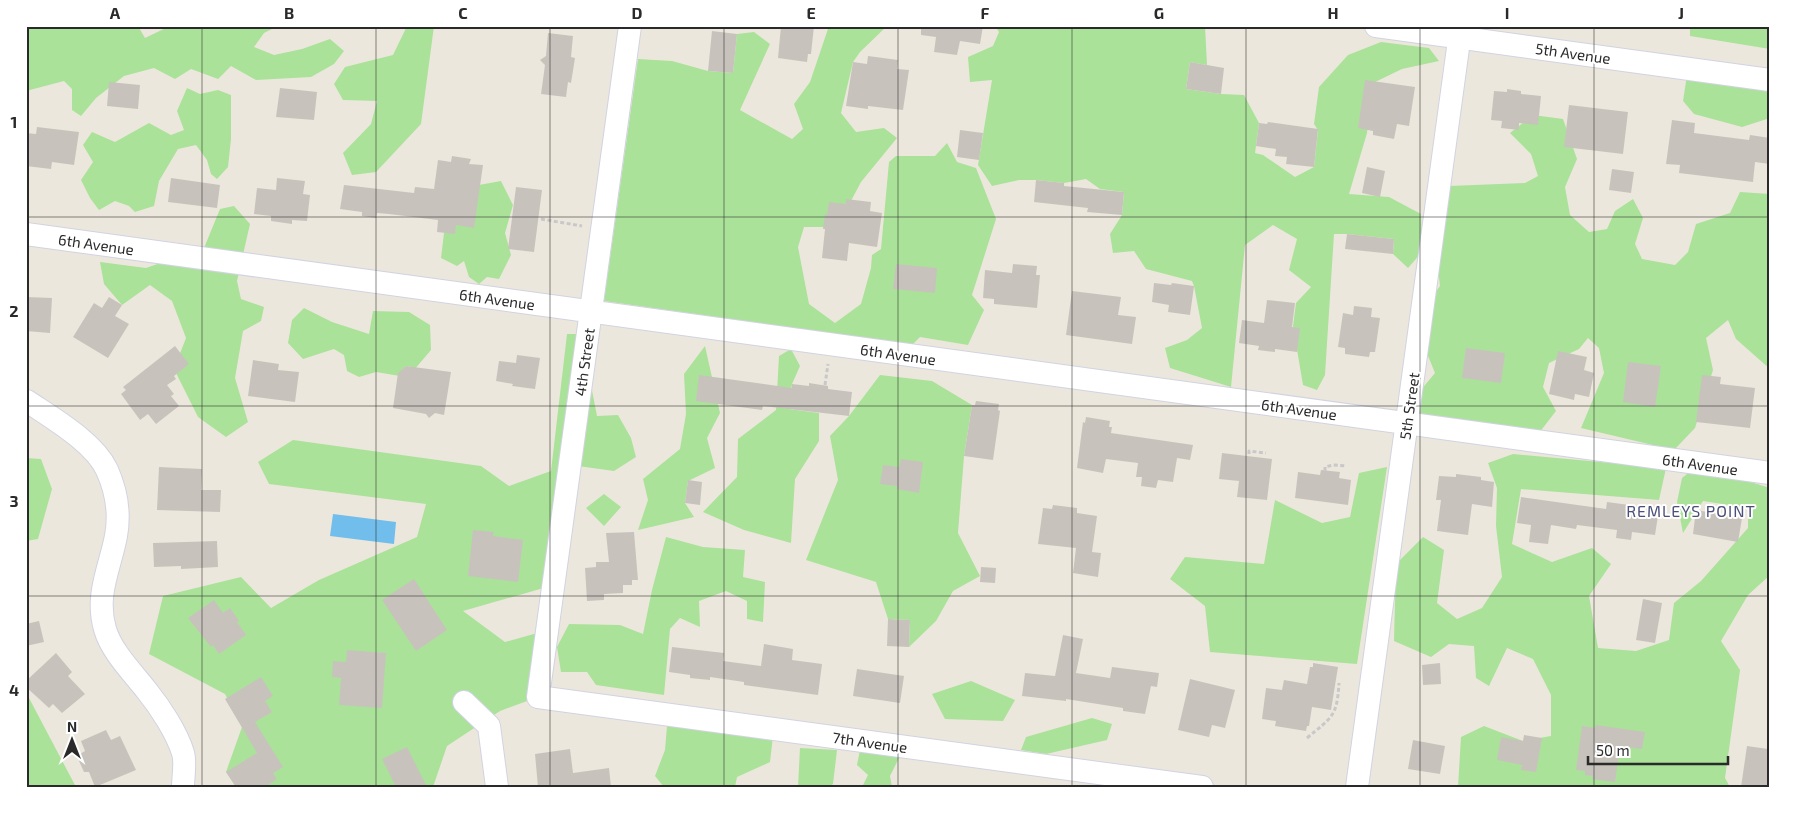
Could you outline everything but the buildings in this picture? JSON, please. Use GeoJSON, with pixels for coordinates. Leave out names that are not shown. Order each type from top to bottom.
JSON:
{"type":"FeatureCollection","features":[{"type":"Feature","properties":{"kind":"street","name":"4th Street"},"geometry":{"type":"LineString","coordinates":[[538,697],[630,26]]}},
{"type":"Feature","properties":{"kind":"street","name":"5th Avenue"},"geometry":{"type":"LineString","coordinates":[[1376,26],[1460,32],[1770,80]]}},
{"type":"Feature","properties":{"kind":"street","name":"5th Street"},"geometry":{"type":"LineString","coordinates":[[1357,787],[1460,32]]}},
{"type":"Feature","properties":{"kind":"street","name":"6th Avenue"},"geometry":{"type":"LineString","coordinates":[[26,234],[1770,474]]}},
{"type":"Feature","properties":{"kind":"street"},"geometry":{"type":"LineString","coordinates":[[27,401],[84,441],[106,468],[117,505],[116,536],[108,561],[101,597],[105,629],[122,660],[148,692],[173,731],[184,754],[183,787]]}},
{"type":"Feature","properties":{"kind":"street","name":"7th Avenue"},"geometry":{"type":"LineString","coordinates":[[538,697],[1202,787]]}},
{"type":"Feature","properties":{"kind":"street"},"geometry":{"type":"LineString","coordinates":[[464,702],[489,726],[497,787]]}},
{"type":"Feature","properties":{"kind":"path"},"geometry":{"type":"LineString","coordinates":[[541,219],[602,229]]}},
{"type":"Feature","properties":{"kind":"path"},"geometry":{"type":"LineString","coordinates":[[1249,454],[1249,451],[1266,453]]}},
{"type":"Feature","properties":{"kind":"path"},"geometry":{"type":"LineString","coordinates":[[1325,470],[1326,467],[1333,465],[1346,466]]}},
{"type":"Feature","properties":{"kind":"path"},"geometry":{"type":"LineString","coordinates":[[1307,738],[1333,716],[1338,704],[1339,683]]}},
{"type":"Feature","properties":{"kind":"green space"},"geometry":{"type":"Polygon","coordinates":[[[26,26],[138,26],[145,38],[170,26],[278,26],[264,33],[254,47],[274,55],[302,49],[330,39],[344,51],[334,64],[311,77],[256,80],[231,66],[218,79],[191,69],[175,79],[154,68],[124,76],[96,98],[81,116],[72,110],[72,89],[64,81],[26,91],[26,26]]]}},
{"type":"Feature","properties":{"kind":"green space"},"geometry":{"type":"Polygon","coordinates":[[[407,26],[434,26],[421,124],[376,172],[352,175],[343,153],[371,124],[377,101],[343,100],[334,84],[345,67],[393,55],[407,26]]]}},
{"type":"Feature","properties":{"kind":"green space"},"geometry":{"type":"Polygon","coordinates":[[[829,26],[887,26],[860,52],[853,62],[841,113],[856,132],[884,128],[897,138],[861,182],[852,199],[827,227],[804,227],[798,247],[809,304],[835,323],[861,304],[871,268],[872,255],[881,249],[889,162],[896,156],[935,156],[947,143],[957,162],[976,168],[996,219],[972,295],[984,310],[968,345],[920,337],[912,345],[604,301],[638,59],[672,61],[708,71],[733,73],[737,34],[754,32],[770,44],[740,110],[792,139],[803,129],[794,104],[810,82],[829,26]]]}},
{"type":"Feature","properties":{"kind":"green space"},"geometry":{"type":"Polygon","coordinates":[[[995,26],[1205,26],[1207,65],[1190,62],[1186,89],[1244,95],[1259,123],[1255,153],[1263,155],[1295,177],[1314,167],[1318,130],[1314,124],[1319,87],[1348,55],[1381,42],[1429,48],[1439,61],[1402,69],[1373,83],[1367,133],[1349,194],[1389,197],[1421,214],[1422,252],[1408,268],[1393,254],[1394,239],[1334,234],[1325,375],[1317,390],[1303,385],[1293,326],[1296,303],[1311,287],[1289,270],[1297,239],[1273,225],[1245,245],[1231,387],[1170,368],[1165,348],[1187,340],[1202,328],[1194,286],[1192,281],[1146,269],[1134,251],[1113,253],[1110,234],[1122,215],[1124,192],[1100,189],[1086,179],[1064,183],[1019,180],[992,186],[978,165],[992,80],[970,82],[968,57],[993,46],[999,32],[995,26]]]}},
{"type":"Feature","properties":{"kind":"green space"},"geometry":{"type":"Polygon","coordinates":[[[1690,26],[1770,26],[1770,49],[1690,36],[1690,26]]]}},
{"type":"Feature","properties":{"kind":"green space"},"geometry":{"type":"Polygon","coordinates":[[[1687,75],[1770,86],[1770,118],[1742,127],[1694,114],[1683,101],[1687,75]]]}},
{"type":"Feature","properties":{"kind":"green space"},"geometry":{"type":"Polygon","coordinates":[[[187,88],[200,94],[218,90],[231,95],[231,139],[228,167],[217,179],[211,174],[207,160],[196,145],[178,149],[159,181],[154,206],[135,212],[129,206],[115,201],[99,210],[90,198],[81,180],[93,162],[83,145],[92,132],[115,142],[149,123],[171,135],[184,130],[177,111],[187,88]]]}},
{"type":"Feature","properties":{"kind":"green space"},"geometry":{"type":"Polygon","coordinates":[[[1533,115],[1563,119],[1577,159],[1565,187],[1570,215],[1589,232],[1607,229],[1615,211],[1633,199],[1643,218],[1635,244],[1642,259],[1675,265],[1688,252],[1696,224],[1730,213],[1740,192],[1770,194],[1770,369],[1736,339],[1728,320],[1706,338],[1713,370],[1695,428],[1674,450],[1581,428],[1604,373],[1599,348],[1588,338],[1579,349],[1549,363],[1543,387],[1556,411],[1539,433],[1418,417],[1420,391],[1435,373],[1424,346],[1430,300],[1440,286],[1438,269],[1449,186],[1525,183],[1538,176],[1531,154],[1510,133],[1533,115]]]}},
{"type":"Feature","properties":{"kind":"green space"},"geometry":{"type":"Polygon","coordinates":[[[501,181],[513,205],[505,233],[511,255],[499,279],[487,277],[479,284],[469,277],[464,261],[457,266],[441,258],[444,233],[459,214],[468,187],[501,181]]]}},
{"type":"Feature","properties":{"kind":"green space"},"geometry":{"type":"Polygon","coordinates":[[[234,206],[250,224],[237,281],[241,299],[264,307],[261,321],[243,331],[235,378],[248,422],[226,437],[198,417],[174,369],[186,338],[172,301],[150,285],[122,305],[104,284],[100,262],[146,268],[204,248],[220,209],[234,206]]]}},
{"type":"Feature","properties":{"kind":"green space"},"geometry":{"type":"Polygon","coordinates":[[[304,308],[332,322],[369,334],[373,311],[409,312],[430,325],[431,350],[414,370],[412,367],[406,366],[400,376],[376,372],[359,377],[347,371],[344,355],[334,349],[303,359],[288,343],[292,320],[304,308]]]}},
{"type":"Feature","properties":{"kind":"green space"},"geometry":{"type":"Polygon","coordinates":[[[567,334],[581,334],[597,416],[618,415],[631,438],[636,457],[614,471],[578,466],[554,585],[463,611],[505,642],[548,630],[538,697],[500,711],[447,746],[433,787],[236,787],[226,772],[242,727],[225,694],[149,654],[163,596],[241,577],[271,608],[319,580],[417,537],[426,504],[269,484],[258,462],[293,440],[481,466],[509,486],[551,471],[567,334]]]}},
{"type":"Feature","properties":{"kind":"green space"},"geometry":{"type":"Polygon","coordinates":[[[705,346],[720,413],[707,438],[715,468],[688,481],[685,503],[694,517],[638,530],[648,500],[643,479],[680,449],[686,414],[684,374],[705,346]]]}},
{"type":"Feature","properties":{"kind":"green space"},"geometry":{"type":"Polygon","coordinates":[[[791,349],[800,366],[792,384],[789,409],[819,413],[819,441],[795,479],[791,543],[744,530],[703,512],[737,477],[738,439],[776,410],[779,356],[791,349]]]}},
{"type":"Feature","properties":{"kind":"green space"},"geometry":{"type":"Polygon","coordinates":[[[880,375],[932,381],[972,405],[964,456],[958,533],[980,576],[953,591],[936,621],[909,647],[910,620],[888,619],[876,582],[806,560],[838,480],[830,436],[849,416],[880,375]]]}},
{"type":"Feature","properties":{"kind":"green space"},"geometry":{"type":"Polygon","coordinates":[[[1513,454],[1666,468],[1659,500],[1521,489],[1512,544],[1552,562],[1592,548],[1611,564],[1589,596],[1598,648],[1636,651],[1669,640],[1674,603],[1701,581],[1748,528],[1748,508],[1703,501],[1683,533],[1677,502],[1682,478],[1692,470],[1728,475],[1770,488],[1770,575],[1748,595],[1721,641],[1740,670],[1725,778],[1730,787],[1458,787],[1461,737],[1484,726],[1523,741],[1551,736],[1551,695],[1533,659],[1507,648],[1489,686],[1476,678],[1474,646],[1449,644],[1431,657],[1394,641],[1396,564],[1423,537],[1444,550],[1437,603],[1457,619],[1482,608],[1502,577],[1496,526],[1497,488],[1488,463],[1513,454]]]}},
{"type":"Feature","properties":{"kind":"green space"},"geometry":{"type":"Polygon","coordinates":[[[26,458],[41,459],[52,489],[38,539],[26,541],[26,458]]]}},
{"type":"Feature","properties":{"kind":"green space"},"geometry":{"type":"Polygon","coordinates":[[[1387,467],[1357,664],[1210,652],[1205,606],[1170,579],[1185,557],[1264,564],[1275,500],[1322,523],[1350,517],[1359,473],[1387,467]]]}},
{"type":"Feature","properties":{"kind":"green space"},"geometry":{"type":"Polygon","coordinates":[[[604,494],[621,507],[604,526],[586,508],[604,494]]]}},
{"type":"Feature","properties":{"kind":"green space"},"geometry":{"type":"Polygon","coordinates":[[[666,537],[703,547],[745,550],[743,577],[765,582],[763,622],[747,619],[747,601],[726,591],[699,601],[700,627],[680,618],[670,629],[664,695],[596,685],[587,672],[561,672],[557,647],[569,624],[620,625],[643,634],[666,537]]]}},
{"type":"Feature","properties":{"kind":"green space"},"geometry":{"type":"Polygon","coordinates":[[[971,681],[1015,700],[1003,721],[945,719],[932,694],[971,681]]]}},
{"type":"Feature","properties":{"kind":"green space"},"geometry":{"type":"Polygon","coordinates":[[[26,694],[29,698],[76,787],[26,787],[26,694]]]}},
{"type":"Feature","properties":{"kind":"green space"},"geometry":{"type":"Polygon","coordinates":[[[1092,718],[1112,724],[1107,740],[1046,754],[1021,750],[1026,737],[1092,718]]]}},
{"type":"Feature","properties":{"kind":"green space"},"geometry":{"type":"Polygon","coordinates":[[[667,726],[773,736],[770,762],[737,777],[735,787],[664,787],[655,776],[665,750],[667,726]]]}},
{"type":"Feature","properties":{"kind":"green space"},"geometry":{"type":"Polygon","coordinates":[[[800,748],[837,750],[833,784],[829,787],[798,787],[800,748]]]}},
{"type":"Feature","properties":{"kind":"green space"},"geometry":{"type":"Polygon","coordinates":[[[860,750],[900,756],[890,776],[892,787],[862,787],[868,775],[857,765],[860,750]]]}},
{"type":"Feature","properties":{"kind":"water"},"geometry":{"type":"Polygon","coordinates":[[[333,514],[396,522],[394,544],[330,536],[333,514]]]}},
{"type":"Feature","properties":{"kind":"district","name":"REMLEYS POINT"},"geometry":{"type":"Point","coordinates":[1691,510]}}]}
